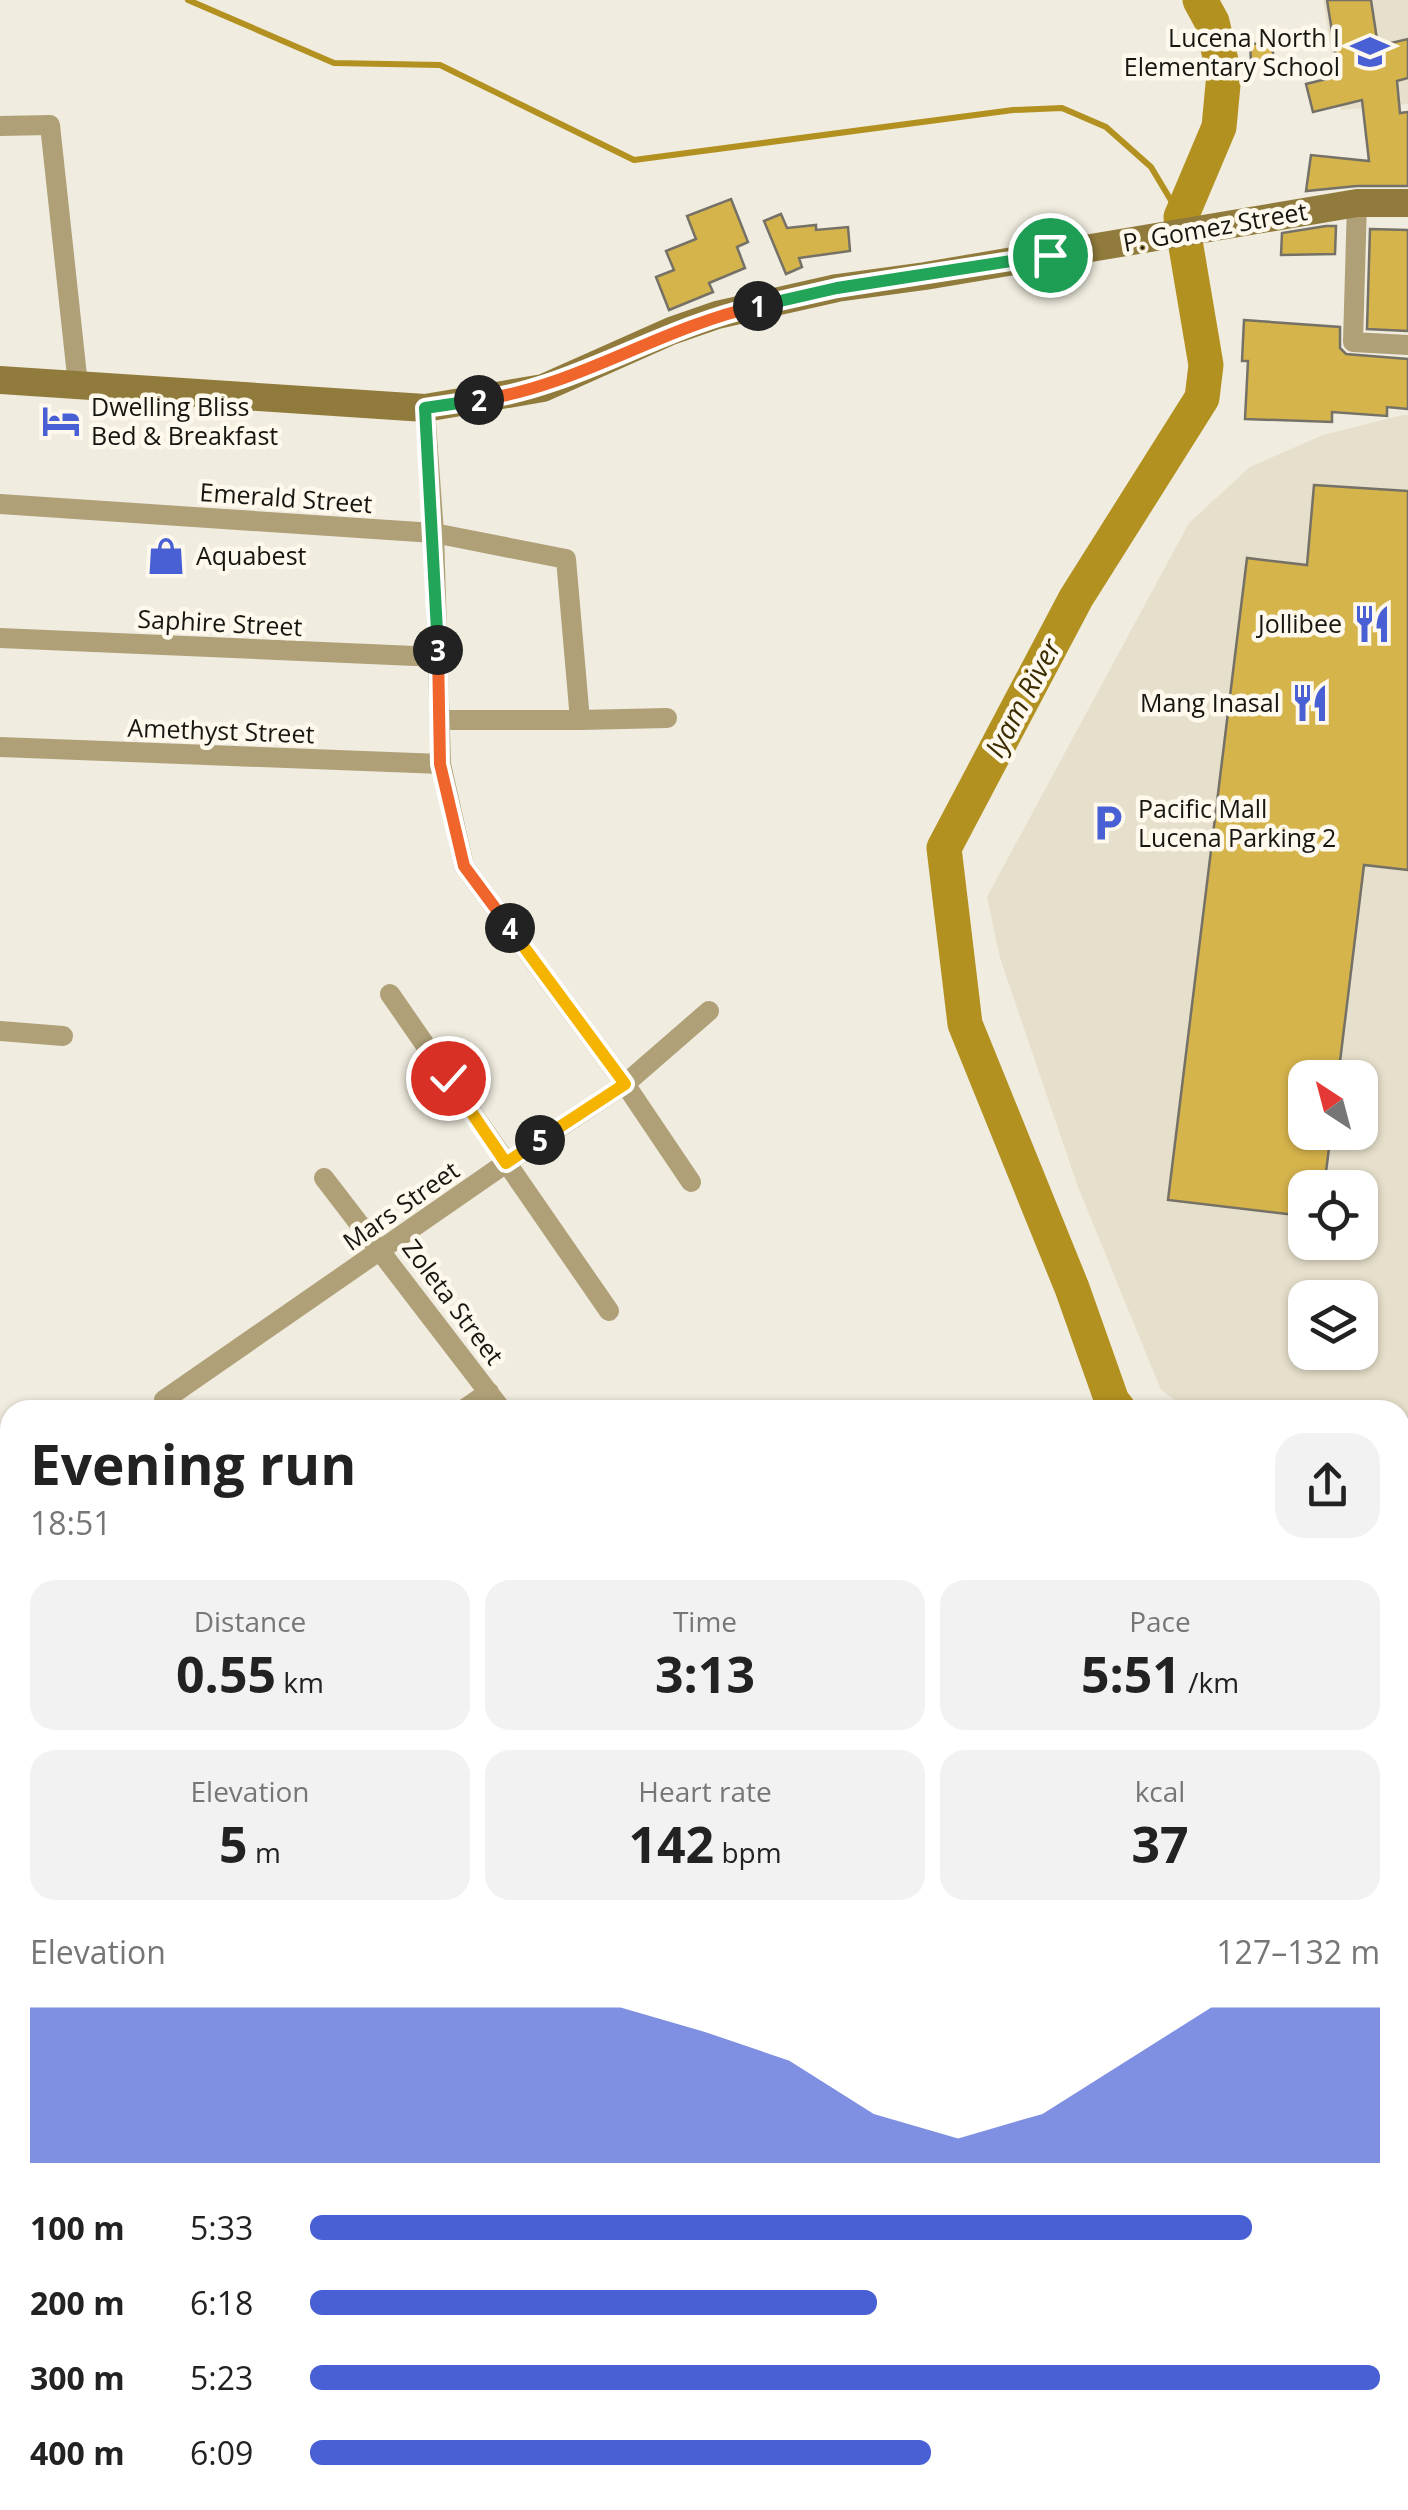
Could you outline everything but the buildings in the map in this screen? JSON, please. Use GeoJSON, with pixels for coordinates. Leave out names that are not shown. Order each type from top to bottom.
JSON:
{"type":"FeatureCollection","features":[{"type":"Feature","properties":{"kind":"main road","name":"P. Gomez Street"},"geometry":{"type":"LineString","coordinates":[[0,380],[425,408],[543,388],[716,315],[837,288],[1357,202],[1408,203]]}},
{"type":"Feature","properties":{"kind":"street"},"geometry":{"type":"LineString","coordinates":[[0,126],[50,125],[78,384]]}},
{"type":"Feature","properties":{"kind":"street"},"geometry":{"type":"LineString","coordinates":[[1357,202],[1353,342],[1408,345]]}},
{"type":"Feature","properties":{"kind":"street"},"geometry":{"type":"LineString","coordinates":[[425,408],[434,533],[440,764],[464,866],[625,1084],[691,1182]]}},
{"type":"Feature","properties":{"kind":"street","name":"Emerald Street"},"geometry":{"type":"LineString","coordinates":[[0,504],[434,533],[566,560],[580,720]]}},
{"type":"Feature","properties":{"kind":"street","name":"Saphire Street"},"geometry":{"type":"LineString","coordinates":[[0,638],[438,657]]}},
{"type":"Feature","properties":{"kind":"street"},"geometry":{"type":"LineString","coordinates":[[440,720],[667,718]]}},
{"type":"Feature","properties":{"kind":"street","name":"Amethyst Street"},"geometry":{"type":"LineString","coordinates":[[0,748],[440,764]]}},
{"type":"Feature","properties":{"kind":"street"},"geometry":{"type":"LineString","coordinates":[[390,994],[609,1311]]}},
{"type":"Feature","properties":{"kind":"street","name":"Mars Street"},"geometry":{"type":"LineString","coordinates":[[175,1400],[506,1163],[625,1084],[709,1011]]}},
{"type":"Feature","properties":{"kind":"street"},"geometry":{"type":"LineString","coordinates":[[0,1031],[63,1036]]}},
{"type":"Feature","properties":{"kind":"street","name":"Zoleta Street"},"geometry":{"type":"LineString","coordinates":[[324,1178],[495,1400]]}},
{"type":"Feature","properties":{"kind":"street"},"geometry":{"type":"LineString","coordinates":[[477,1400],[489,1392]]}},
{"type":"Feature","properties":{"kind":"shaded area","name":"Lucena North I Elementary School"},"geometry":{"type":"Polygon","coordinates":[[[1323,0],[1408,0],[1408,104],[1341,110],[1323,0]]]}},
{"type":"Feature","properties":{"kind":"shaded area"},"geometry":{"type":"Polygon","coordinates":[[[1408,415],[1408,1400],[1175,1400],[1161,1390],[1078,1187],[1000,958],[987,897],[1189,523],[1250,467],[1323,435],[1408,415]]]}},
{"type":"Feature","properties":{"kind":"waterway"},"geometry":{"type":"LineString","coordinates":[[188,0],[334,63],[440,65],[634,160],[1013,110],[1062,108],[1106,127],[1151,167],[1181,217]]}},
{"type":"Feature","properties":{"kind":"waterway","name":"Iyam River"},"geometry":{"type":"LineString","coordinates":[[1112,1400],[1072,1288],[965,1024],[944,848],[1076,598],[1202,398],[1206,365],[1181,217],[1219,127],[1224,74],[1212,22],[1200,0]]}},
{"type":"Feature","properties":{"kind":"place","name":"Lucena North I Elementary School"},"geometry":{"type":"Point","coordinates":[1370,52]}},
{"type":"Feature","properties":{"kind":"place","name":"Dwelling Bliss Bed & Breakfast"},"geometry":{"type":"Point","coordinates":[61,421]}},
{"type":"Feature","properties":{"kind":"place","name":"Aquabest"},"geometry":{"type":"Point","coordinates":[166,556]}},
{"type":"Feature","properties":{"kind":"place","name":"Jollibee"},"geometry":{"type":"Point","coordinates":[1372,624]}},
{"type":"Feature","properties":{"kind":"place","name":"Mang Inasal"},"geometry":{"type":"Point","coordinates":[1310,703]}},
{"type":"Feature","properties":{"kind":"place","name":"Pacific Mall Lucena Parking 2"},"geometry":{"type":"Point","coordinates":[1108,823]}},
{"type":"Feature","properties":{"kind":"route"},"geometry":{"type":"LineString","coordinates":[[448,1078],[506,1163],[625,1084],[464,866],[440,764],[434,533],[425,408],[543,388],[716,315],[837,288],[1050,255]]}}]}
